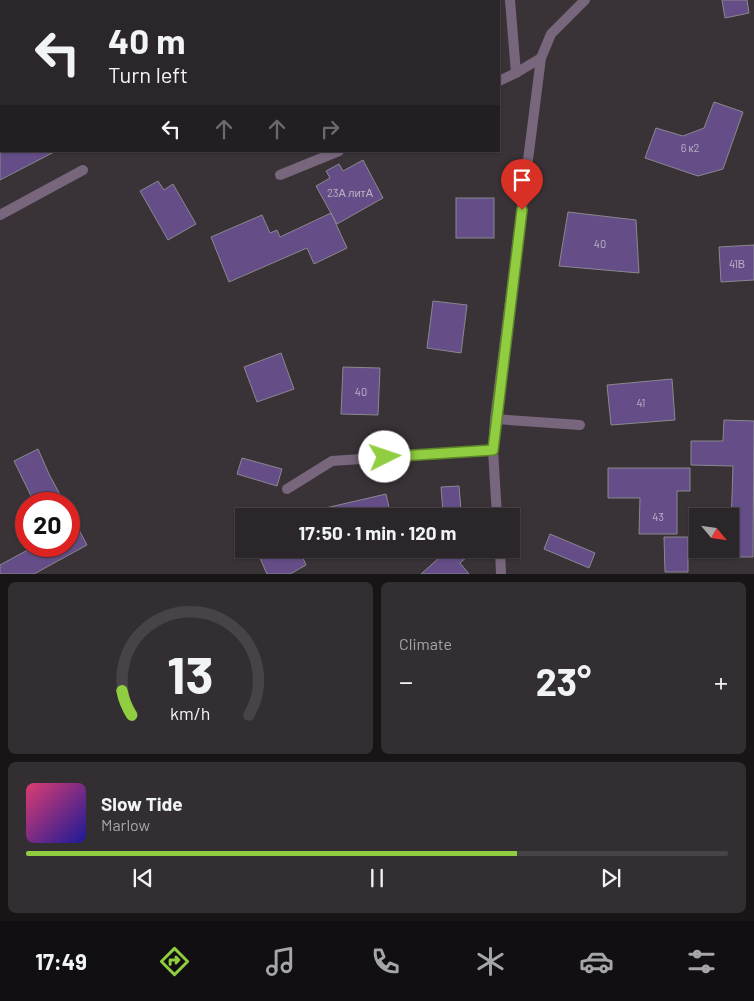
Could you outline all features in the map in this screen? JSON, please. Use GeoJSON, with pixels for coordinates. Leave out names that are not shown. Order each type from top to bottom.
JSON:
{"type":"FeatureCollection","features":[{"type":"Feature","properties":{"kind":"street"},"geometry":{"type":"LineString","coordinates":[[510,0],[516,73]]}},
{"type":"Feature","properties":{"kind":"street"},"geometry":{"type":"LineString","coordinates":[[497,508],[493,450],[495,419],[541,58],[551,34],[585,0]]}},
{"type":"Feature","properties":{"kind":"street"},"geometry":{"type":"LineString","coordinates":[[500,81],[541,58]]}},
{"type":"Feature","properties":{"kind":"street"},"geometry":{"type":"LineString","coordinates":[[280,175],[338,152]]}},
{"type":"Feature","properties":{"kind":"street"},"geometry":{"type":"LineString","coordinates":[[0,215],[83,170]]}},
{"type":"Feature","properties":{"kind":"street"},"geometry":{"type":"LineString","coordinates":[[495,419],[580,425]]}},
{"type":"Feature","properties":{"kind":"street"},"geometry":{"type":"LineString","coordinates":[[287,489],[332,461],[493,450]]}},
{"type":"Feature","properties":{"kind":"street"},"geometry":{"type":"LineString","coordinates":[[500,558],[501,574]]}},
{"type":"Feature","properties":{"kind":"building"},"geometry":{"type":"Polygon","coordinates":[[[722,0],[747,0],[749,13],[725,18],[722,0]]]}},
{"type":"Feature","properties":{"kind":"building"},"geometry":{"type":"Polygon","coordinates":[[[714,102],[743,112],[723,169],[698,176],[645,158],[656,128],[683,136],[704,128],[714,102]]]}},
{"type":"Feature","properties":{"kind":"building"},"geometry":{"type":"Polygon","coordinates":[[[0,152],[54,152],[0,180],[0,152]]]}},
{"type":"Feature","properties":{"kind":"building"},"geometry":{"type":"Polygon","coordinates":[[[363,160],[383,198],[337,224],[316,186],[330,178],[326,171],[339,164],[343,171],[363,160]]]}},
{"type":"Feature","properties":{"kind":"building"},"geometry":{"type":"Polygon","coordinates":[[[158,181],[164,190],[173,184],[196,224],[168,240],[140,191],[158,181]]]}},
{"type":"Feature","properties":{"kind":"building"},"geometry":{"type":"Polygon","coordinates":[[[456,198],[494,198],[494,238],[456,238],[456,198]]]}},
{"type":"Feature","properties":{"kind":"building"},"geometry":{"type":"Polygon","coordinates":[[[568,212],[636,220],[639,273],[559,266],[568,212]]]}},
{"type":"Feature","properties":{"kind":"building"},"geometry":{"type":"Polygon","coordinates":[[[331,213],[347,248],[314,264],[307,248],[229,282],[211,237],[262,215],[270,233],[277,230],[280,237],[331,213]]]}},
{"type":"Feature","properties":{"kind":"building"},"geometry":{"type":"Polygon","coordinates":[[[754,245],[754,280],[721,282],[719,247],[754,245]]]}},
{"type":"Feature","properties":{"kind":"building"},"geometry":{"type":"Polygon","coordinates":[[[433,301],[467,305],[461,353],[427,348],[433,301]]]}},
{"type":"Feature","properties":{"kind":"building"},"geometry":{"type":"Polygon","coordinates":[[[281,353],[294,389],[257,402],[244,367],[281,353]]]}},
{"type":"Feature","properties":{"kind":"building"},"geometry":{"type":"Polygon","coordinates":[[[343,367],[380,368],[378,415],[341,414],[343,367]]]}},
{"type":"Feature","properties":{"kind":"building"},"geometry":{"type":"Polygon","coordinates":[[[672,379],[675,420],[611,425],[607,385],[672,379]]]}},
{"type":"Feature","properties":{"kind":"building"},"geometry":{"type":"Polygon","coordinates":[[[724,420],[754,421],[753,557],[739,557],[739,508],[732,508],[733,466],[691,465],[691,441],[723,441],[724,420]]]}},
{"type":"Feature","properties":{"kind":"building"},"geometry":{"type":"Polygon","coordinates":[[[38,449],[59,492],[29,492],[14,461],[38,449]]]}},
{"type":"Feature","properties":{"kind":"building"},"geometry":{"type":"Polygon","coordinates":[[[242,458],[282,469],[277,486],[237,474],[242,458]]]}},
{"type":"Feature","properties":{"kind":"building"},"geometry":{"type":"Polygon","coordinates":[[[608,468],[690,468],[690,491],[677,491],[677,534],[639,534],[640,498],[608,498],[608,468]]]}},
{"type":"Feature","properties":{"kind":"building"},"geometry":{"type":"Polygon","coordinates":[[[459,486],[461,508],[443,508],[441,487],[459,486]]]}},
{"type":"Feature","properties":{"kind":"building"},"geometry":{"type":"Polygon","coordinates":[[[386,494],[389,508],[326,508],[386,494]]]}},
{"type":"Feature","properties":{"kind":"building"},"geometry":{"type":"Polygon","coordinates":[[[80,532],[87,545],[80,549],[80,532]]]}},
{"type":"Feature","properties":{"kind":"building"},"geometry":{"type":"Polygon","coordinates":[[[550,534],[595,553],[589,568],[544,549],[550,534]]]}},
{"type":"Feature","properties":{"kind":"building"},"geometry":{"type":"Polygon","coordinates":[[[664,537],[688,537],[688,572],[665,572],[664,537]]]}},
{"type":"Feature","properties":{"kind":"building"},"geometry":{"type":"Polygon","coordinates":[[[15,557],[65,557],[34,574],[0,574],[0,565],[15,557]]]}},
{"type":"Feature","properties":{"kind":"building"},"geometry":{"type":"Polygon","coordinates":[[[260,558],[303,558],[306,565],[290,574],[267,574],[260,558]]]}},
{"type":"Feature","properties":{"kind":"building"},"geometry":{"type":"Polygon","coordinates":[[[439,558],[466,558],[460,563],[469,574],[421,574],[439,558]]]}},
{"type":"Feature","properties":{"kind":"route"},"geometry":{"type":"LineString","coordinates":[[385,457],[493,450],[495,419],[522,210]]}}]}
